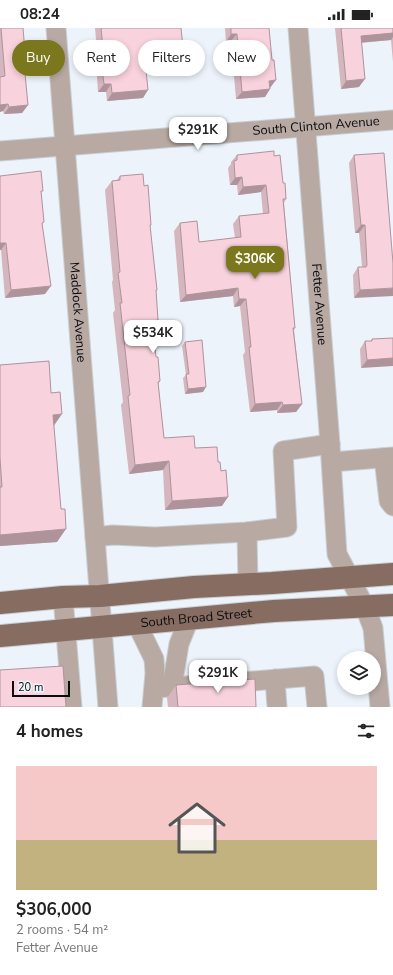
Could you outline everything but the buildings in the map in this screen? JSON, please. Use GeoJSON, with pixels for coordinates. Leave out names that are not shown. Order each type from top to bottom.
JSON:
{"type":"FeatureCollection","features":[{"type":"Feature","properties":{"kind":"main road"},"geometry":{"type":"LineString","coordinates":[[0,602],[393,574]]}},
{"type":"Feature","properties":{"kind":"main road","name":"South Broad Street"},"geometry":{"type":"LineString","coordinates":[[0,636],[274,612],[393,605]]}},
{"type":"Feature","properties":{"kind":"street","name":"Maddock Avenue"},"geometry":{"type":"LineString","coordinates":[[56,28],[108,707]]}},
{"type":"Feature","properties":{"kind":"street","name":"Fetter Avenue"},"geometry":{"type":"LineString","coordinates":[[298,28],[331,453],[337,554],[350,577],[372,628],[380,707]]}},
{"type":"Feature","properties":{"kind":"street","name":"South Clinton Avenue"},"geometry":{"type":"LineString","coordinates":[[0,151],[393,120]]}},
{"type":"Feature","properties":{"kind":"street"},"geometry":{"type":"LineString","coordinates":[[95,537],[113,535],[155,536],[248,532],[288,527],[283,451],[389,457],[389,501],[393,506]]}},
{"type":"Feature","properties":{"kind":"street"},"geometry":{"type":"LineString","coordinates":[[248,532],[248,584]]}},
{"type":"Feature","properties":{"kind":"street"},"geometry":{"type":"LineString","coordinates":[[63,597],[72,707]]}},
{"type":"Feature","properties":{"kind":"street"},"geometry":{"type":"LineString","coordinates":[[152,707],[163,688],[189,619]]}},
{"type":"Feature","properties":{"kind":"street"},"geometry":{"type":"LineString","coordinates":[[137,624],[154,659],[156,673],[163,688]]}},
{"type":"Feature","properties":{"kind":"street"},"geometry":{"type":"LineString","coordinates":[[163,688],[314,676],[317,707]]}},
{"type":"Feature","properties":{"kind":"street"},"geometry":{"type":"LineString","coordinates":[[275,679],[277,707]]}}]}
